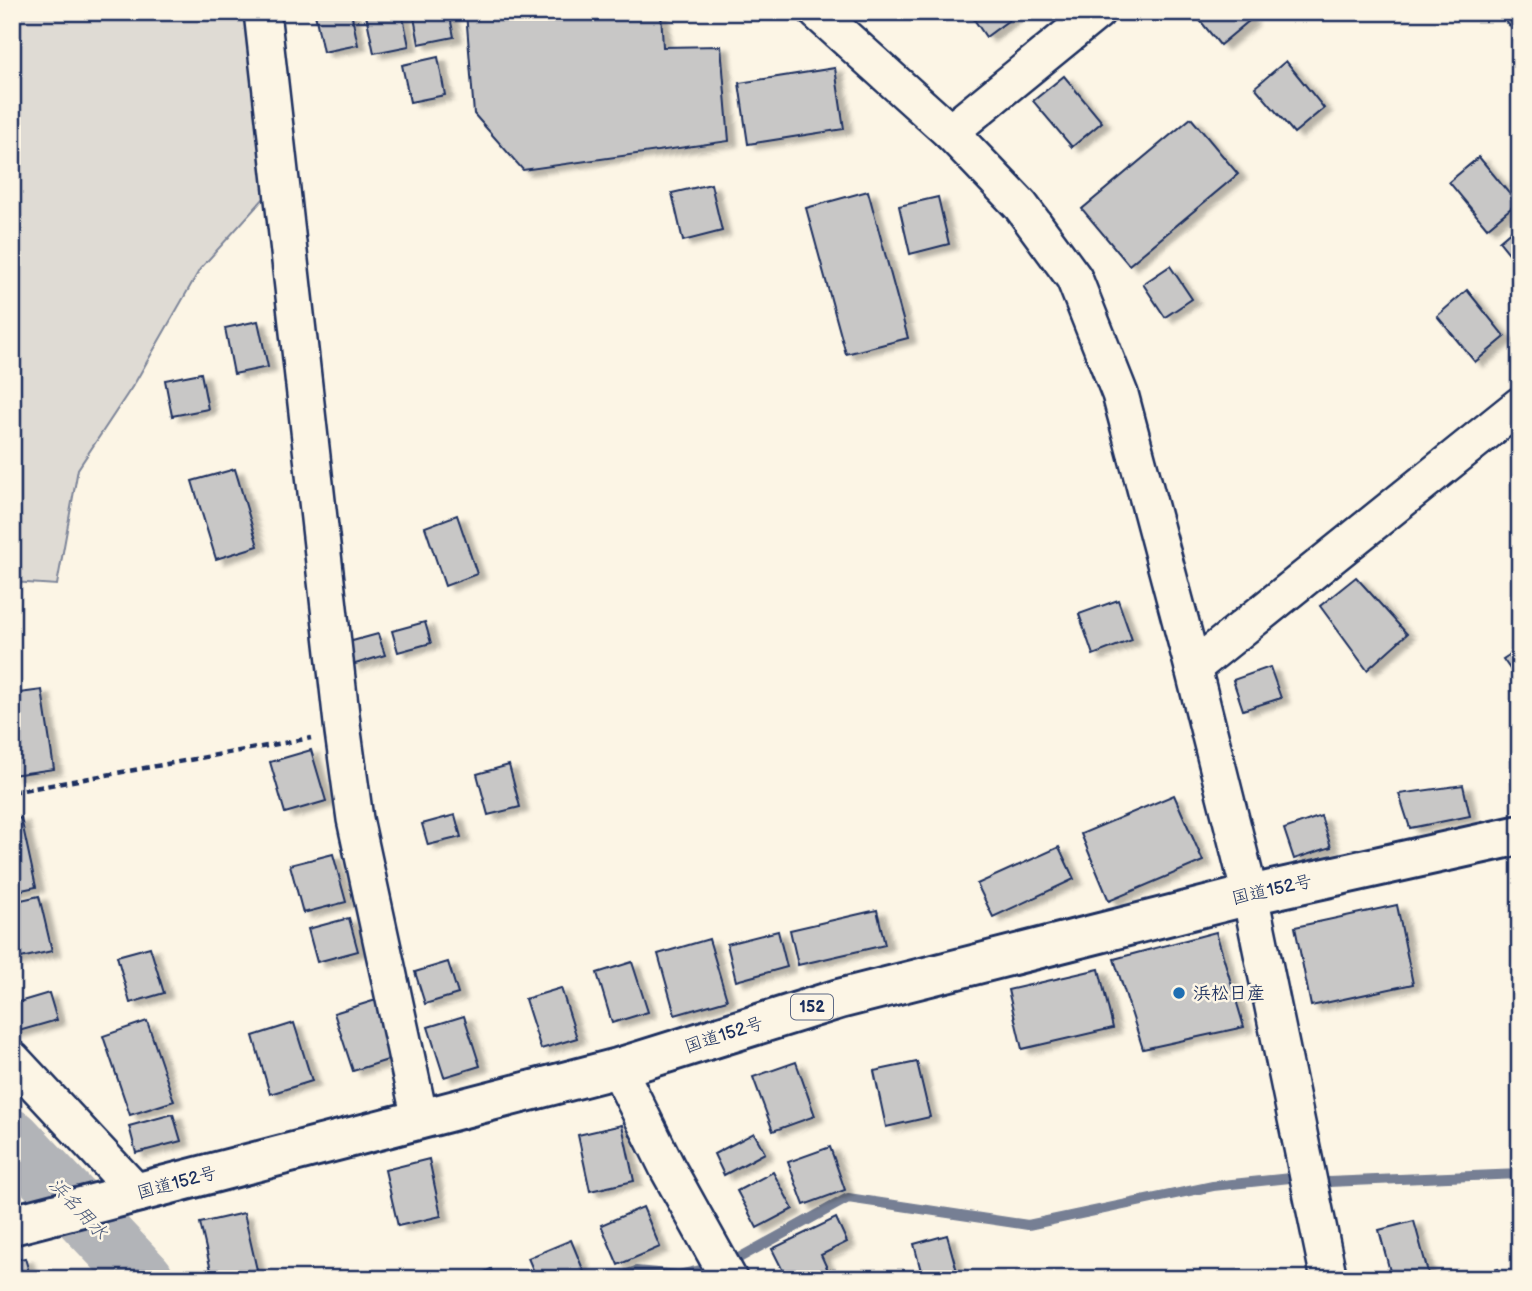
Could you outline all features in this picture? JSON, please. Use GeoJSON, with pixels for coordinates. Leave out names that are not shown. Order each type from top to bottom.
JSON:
{"type":"FeatureCollection","features":[{"type":"Feature","properties":{"kind":"highway","name":"国道152号"},"geometry":{"type":"LineString","coordinates":[[22,1223],[618,1068],[839,999],[1250,895],[1520,835]]}},
{"type":"Feature","properties":{"kind":"street"},"geometry":{"type":"LineString","coordinates":[[262,12],[355,819],[420,1119]]}},
{"type":"Feature","properties":{"kind":"street"},"geometry":{"type":"LineString","coordinates":[[817,12],[950,132],[1021,206],[1074,278],[1120,394],[1194,668],[1250,895],[1329,1279]]}},
{"type":"Feature","properties":{"kind":"street"},"geometry":{"type":"LineString","coordinates":[[950,132],[1097,12]]}},
{"type":"Feature","properties":{"kind":"street"},"geometry":{"type":"LineString","coordinates":[[1194,668],[1520,405]]}},
{"type":"Feature","properties":{"kind":"street"},"geometry":{"type":"LineString","coordinates":[[12,1059],[124,1197]]}},
{"type":"Feature","properties":{"kind":"street"},"geometry":{"type":"LineString","coordinates":[[618,1068],[668,1169],[725,1270]]}},
{"type":"Feature","properties":{"kind":"path"},"geometry":{"type":"LineString","coordinates":[[12,792],[343,732]]}},
{"type":"Feature","properties":{"kind":"shaded area"},"geometry":{"type":"Polygon","coordinates":[[[12,12],[248,12],[275,186],[200,269],[136,381],[78,469],[57,585],[12,582],[12,12]]]}},
{"type":"Feature","properties":{"kind":"building"},"geometry":{"type":"Polygon","coordinates":[[[351,12],[358,45],[323,52],[315,14],[351,12]]]}},
{"type":"Feature","properties":{"kind":"building"},"geometry":{"type":"Polygon","coordinates":[[[402,12],[409,46],[374,53],[366,15],[402,12]]]}},
{"type":"Feature","properties":{"kind":"building"},"geometry":{"type":"Polygon","coordinates":[[[413,12],[449,12],[454,37],[419,44],[413,12]]]}},
{"type":"Feature","properties":{"kind":"building"},"geometry":{"type":"Polygon","coordinates":[[[466,12],[661,12],[663,47],[721,46],[729,141],[523,170],[474,114],[466,12]]]}},
{"type":"Feature","properties":{"kind":"building"},"geometry":{"type":"Polygon","coordinates":[[[969,12],[1009,12],[1013,17],[986,37],[969,12]]]}},
{"type":"Feature","properties":{"kind":"building"},"geometry":{"type":"Polygon","coordinates":[[[1193,12],[1244,12],[1250,20],[1220,45],[1193,12]]]}},
{"type":"Feature","properties":{"kind":"building"},"geometry":{"type":"Polygon","coordinates":[[[1498,12],[1520,12],[1519,37],[1498,12]]]}},
{"type":"Feature","properties":{"kind":"building"},"geometry":{"type":"Polygon","coordinates":[[[438,57],[445,95],[410,102],[402,65],[438,57]]]}},
{"type":"Feature","properties":{"kind":"building"},"geometry":{"type":"Polygon","coordinates":[[[1286,61],[1324,108],[1294,133],[1255,87],[1286,61]]]}},
{"type":"Feature","properties":{"kind":"building"},"geometry":{"type":"Polygon","coordinates":[[[835,68],[844,129],[748,144],[739,83],[835,68]]]}},
{"type":"Feature","properties":{"kind":"building"},"geometry":{"type":"Polygon","coordinates":[[[1064,76],[1102,122],[1072,147],[1033,101],[1064,76]]]}},
{"type":"Feature","properties":{"kind":"building"},"geometry":{"type":"Polygon","coordinates":[[[1191,118],[1238,174],[1129,265],[1082,209],[1191,118]]]}},
{"type":"Feature","properties":{"kind":"building"},"geometry":{"type":"Polygon","coordinates":[[[1479,157],[1517,203],[1487,228],[1449,182],[1479,157]]]}},
{"type":"Feature","properties":{"kind":"building"},"geometry":{"type":"Polygon","coordinates":[[[711,184],[722,231],[683,241],[672,193],[711,184]]]}},
{"type":"Feature","properties":{"kind":"building"},"geometry":{"type":"Polygon","coordinates":[[[868,191],[908,338],[846,354],[806,208],[868,191]]]}},
{"type":"Feature","properties":{"kind":"building"},"geometry":{"type":"Polygon","coordinates":[[[938,197],[949,244],[910,254],[899,206],[938,197]]]}},
{"type":"Feature","properties":{"kind":"building"},"geometry":{"type":"Polygon","coordinates":[[[1520,223],[1520,267],[1499,241],[1520,223]]]}},
{"type":"Feature","properties":{"kind":"building"},"geometry":{"type":"Polygon","coordinates":[[[1170,266],[1192,299],[1165,317],[1143,284],[1170,266]]]}},
{"type":"Feature","properties":{"kind":"building"},"geometry":{"type":"Polygon","coordinates":[[[1467,290],[1505,337],[1475,362],[1437,316],[1467,290]]]}},
{"type":"Feature","properties":{"kind":"building"},"geometry":{"type":"Polygon","coordinates":[[[258,321],[268,367],[234,374],[225,328],[258,321]]]}},
{"type":"Feature","properties":{"kind":"building"},"geometry":{"type":"Polygon","coordinates":[[[201,373],[208,409],[172,416],[165,380],[201,373]]]}},
{"type":"Feature","properties":{"kind":"building"},"geometry":{"type":"Polygon","coordinates":[[[235,469],[258,546],[216,559],[192,481],[235,469]]]}},
{"type":"Feature","properties":{"kind":"building"},"geometry":{"type":"Polygon","coordinates":[[[457,515],[477,574],[445,586],[425,527],[457,515]]]}},
{"type":"Feature","properties":{"kind":"building"},"geometry":{"type":"Polygon","coordinates":[[[1356,577],[1407,634],[1367,670],[1320,606],[1356,577]]]}},
{"type":"Feature","properties":{"kind":"building"},"geometry":{"type":"Polygon","coordinates":[[[1118,600],[1132,640],[1093,655],[1079,614],[1118,600]]]}},
{"type":"Feature","properties":{"kind":"building"},"geometry":{"type":"Polygon","coordinates":[[[425,622],[431,643],[398,652],[392,631],[425,622]]]}},
{"type":"Feature","properties":{"kind":"building"},"geometry":{"type":"Polygon","coordinates":[[[378,634],[385,655],[352,665],[345,643],[378,634]]]}},
{"type":"Feature","properties":{"kind":"building"},"geometry":{"type":"Polygon","coordinates":[[[1520,648],[1520,683],[1503,659],[1520,648]]]}},
{"type":"Feature","properties":{"kind":"building"},"geometry":{"type":"Polygon","coordinates":[[[1270,667],[1281,698],[1243,710],[1233,680],[1270,667]]]}},
{"type":"Feature","properties":{"kind":"building"},"geometry":{"type":"Polygon","coordinates":[[[42,690],[54,769],[12,775],[12,694],[42,690]]]}},
{"type":"Feature","properties":{"kind":"building"},"geometry":{"type":"Polygon","coordinates":[[[311,750],[326,801],[285,813],[270,762],[311,750]]]}},
{"type":"Feature","properties":{"kind":"building"},"geometry":{"type":"Polygon","coordinates":[[[509,765],[520,807],[488,815],[477,774],[509,765]]]}},
{"type":"Feature","properties":{"kind":"building"},"geometry":{"type":"Polygon","coordinates":[[[1463,785],[1470,816],[1410,828],[1399,794],[1463,785]]]}},
{"type":"Feature","properties":{"kind":"building"},"geometry":{"type":"Polygon","coordinates":[[[1174,795],[1203,861],[1109,901],[1081,834],[1174,795]]]}},
{"type":"Feature","properties":{"kind":"building"},"geometry":{"type":"Polygon","coordinates":[[[455,815],[461,837],[428,845],[422,824],[455,815]]]}},
{"type":"Feature","properties":{"kind":"building"},"geometry":{"type":"Polygon","coordinates":[[[1321,816],[1331,847],[1294,859],[1284,829],[1321,816]]]}},
{"type":"Feature","properties":{"kind":"building"},"geometry":{"type":"Polygon","coordinates":[[[21,818],[36,887],[12,892],[12,820],[21,818]]]}},
{"type":"Feature","properties":{"kind":"building"},"geometry":{"type":"Polygon","coordinates":[[[1059,847],[1074,879],[993,917],[977,884],[1059,847]]]}},
{"type":"Feature","properties":{"kind":"building"},"geometry":{"type":"Polygon","coordinates":[[[333,854],[346,902],[303,913],[290,865],[333,854]]]}},
{"type":"Feature","properties":{"kind":"building"},"geometry":{"type":"Polygon","coordinates":[[[39,896],[52,951],[12,960],[12,902],[39,896]]]}},
{"type":"Feature","properties":{"kind":"building"},"geometry":{"type":"Polygon","coordinates":[[[1397,905],[1413,984],[1311,1006],[1295,927],[1397,905]]]}},
{"type":"Feature","properties":{"kind":"building"},"geometry":{"type":"Polygon","coordinates":[[[877,910],[885,945],[798,965],[790,930],[877,910]]]}},
{"type":"Feature","properties":{"kind":"building"},"geometry":{"type":"Polygon","coordinates":[[[349,918],[358,951],[317,962],[308,929],[349,918]]]}},
{"type":"Feature","properties":{"kind":"building"},"geometry":{"type":"Polygon","coordinates":[[[778,931],[787,967],[736,981],[727,944],[778,931]]]}},
{"type":"Feature","properties":{"kind":"building","name":"浜松日産"},"geometry":{"type":"Polygon","coordinates":[[[1216,932],[1244,1027],[1143,1049],[1114,959],[1216,932]]]}},
{"type":"Feature","properties":{"kind":"building"},"geometry":{"type":"Polygon","coordinates":[[[709,939],[727,1000],[675,1015],[658,954],[709,939]]]}},
{"type":"Feature","properties":{"kind":"building"},"geometry":{"type":"Polygon","coordinates":[[[150,947],[164,993],[130,1003],[117,956],[150,947]]]}},
{"type":"Feature","properties":{"kind":"building"},"geometry":{"type":"Polygon","coordinates":[[[448,962],[458,994],[425,1004],[415,972],[448,962]]]}},
{"type":"Feature","properties":{"kind":"building"},"geometry":{"type":"Polygon","coordinates":[[[632,962],[648,1012],[612,1023],[597,973],[632,962]]]}},
{"type":"Feature","properties":{"kind":"building"},"geometry":{"type":"Polygon","coordinates":[[[1099,969],[1113,1028],[1022,1049],[1008,990],[1099,969]]]}},
{"type":"Feature","properties":{"kind":"building"},"geometry":{"type":"Polygon","coordinates":[[[561,988],[577,1038],[541,1049],[525,999],[561,988]]]}},
{"type":"Feature","properties":{"kind":"building"},"geometry":{"type":"Polygon","coordinates":[[[49,993],[57,1020],[12,1033],[12,1004],[49,993]]]}},
{"type":"Feature","properties":{"kind":"building"},"geometry":{"type":"Polygon","coordinates":[[[376,1000],[394,1058],[353,1071],[334,1013],[376,1000]]]}},
{"type":"Feature","properties":{"kind":"building"},"geometry":{"type":"Polygon","coordinates":[[[464,1016],[480,1066],[444,1077],[428,1027],[464,1016]]]}},
{"type":"Feature","properties":{"kind":"building"},"geometry":{"type":"Polygon","coordinates":[[[147,1021],[174,1101],[130,1115],[103,1036],[147,1021]]]}},
{"type":"Feature","properties":{"kind":"building"},"geometry":{"type":"Polygon","coordinates":[[[294,1023],[312,1081],[270,1094],[253,1036],[294,1023]]]}},
{"type":"Feature","properties":{"kind":"building"},"geometry":{"type":"Polygon","coordinates":[[[796,1062],[815,1116],[773,1131],[753,1077],[796,1062]]]}},
{"type":"Feature","properties":{"kind":"building"},"geometry":{"type":"Polygon","coordinates":[[[917,1062],[930,1117],[886,1127],[874,1071],[917,1062]]]}},
{"type":"Feature","properties":{"kind":"building"},"geometry":{"type":"Polygon","coordinates":[[[173,1114],[181,1141],[136,1153],[129,1126],[173,1114]]]}},
{"type":"Feature","properties":{"kind":"building"},"geometry":{"type":"Polygon","coordinates":[[[622,1125],[634,1181],[590,1191],[578,1135],[622,1125]]]}},
{"type":"Feature","properties":{"kind":"building"},"geometry":{"type":"Polygon","coordinates":[[[754,1133],[765,1153],[724,1175],[714,1154],[754,1133]]]}},
{"type":"Feature","properties":{"kind":"building"},"geometry":{"type":"Polygon","coordinates":[[[830,1147],[845,1190],[804,1205],[788,1162],[830,1147]]]}},
{"type":"Feature","properties":{"kind":"building"},"geometry":{"type":"Polygon","coordinates":[[[429,1159],[441,1216],[398,1226],[385,1170],[429,1159]]]}},
{"type":"Feature","properties":{"kind":"building"},"geometry":{"type":"Polygon","coordinates":[[[773,1172],[793,1209],[757,1228],[737,1191],[773,1172]]]}},
{"type":"Feature","properties":{"kind":"building"},"geometry":{"type":"Polygon","coordinates":[[[643,1207],[660,1247],[618,1265],[601,1225],[643,1207]]]}},
{"type":"Feature","properties":{"kind":"building"},"geometry":{"type":"Polygon","coordinates":[[[244,1213],[257,1270],[213,1279],[200,1223],[244,1213]]]}},
{"type":"Feature","properties":{"kind":"building"},"geometry":{"type":"Polygon","coordinates":[[[836,1218],[847,1242],[821,1255],[832,1279],[787,1279],[772,1249],[836,1218]]]}},
{"type":"Feature","properties":{"kind":"building"},"geometry":{"type":"Polygon","coordinates":[[[1414,1221],[1429,1276],[1392,1279],[1379,1230],[1414,1221]]]}},
{"type":"Feature","properties":{"kind":"building"},"geometry":{"type":"Polygon","coordinates":[[[947,1235],[958,1275],[923,1279],[914,1244],[947,1235]]]}},
{"type":"Feature","properties":{"kind":"building"},"geometry":{"type":"Polygon","coordinates":[[[571,1240],[587,1279],[537,1279],[528,1258],[571,1240]]]}},
{"type":"Feature","properties":{"kind":"building"},"geometry":{"type":"Polygon","coordinates":[[[25,1258],[31,1279],[12,1279],[12,1261],[25,1258]]]}},
{"type":"Feature","properties":{"kind":"building"},"geometry":{"type":"Polygon","coordinates":[[[491,1269],[495,1279],[468,1279],[491,1269]]]}},
{"type":"Feature","properties":{"kind":"building"},"geometry":{"type":"Polygon","coordinates":[[[1498,1269],[1501,1279],[1463,1279],[1498,1269]]]}},
{"type":"Feature","properties":{"kind":"waterway","name":"浜名用水"},"geometry":{"type":"LineString","coordinates":[[12,1139],[144,1279]]}},
{"type":"Feature","properties":{"kind":"waterway"},"geometry":{"type":"LineString","coordinates":[[1328,1182],[1520,1174]]}},
{"type":"Feature","properties":{"kind":"waterway"},"geometry":{"type":"LineString","coordinates":[[614,1279],[636,1271],[679,1275],[728,1264],[848,1198],[1028,1225],[1213,1186],[1290,1178]]}},
{"type":"Feature","properties":{"kind":"place","name":"浜松日産"},"geometry":{"type":"Point","coordinates":[1179,993]}}]}
